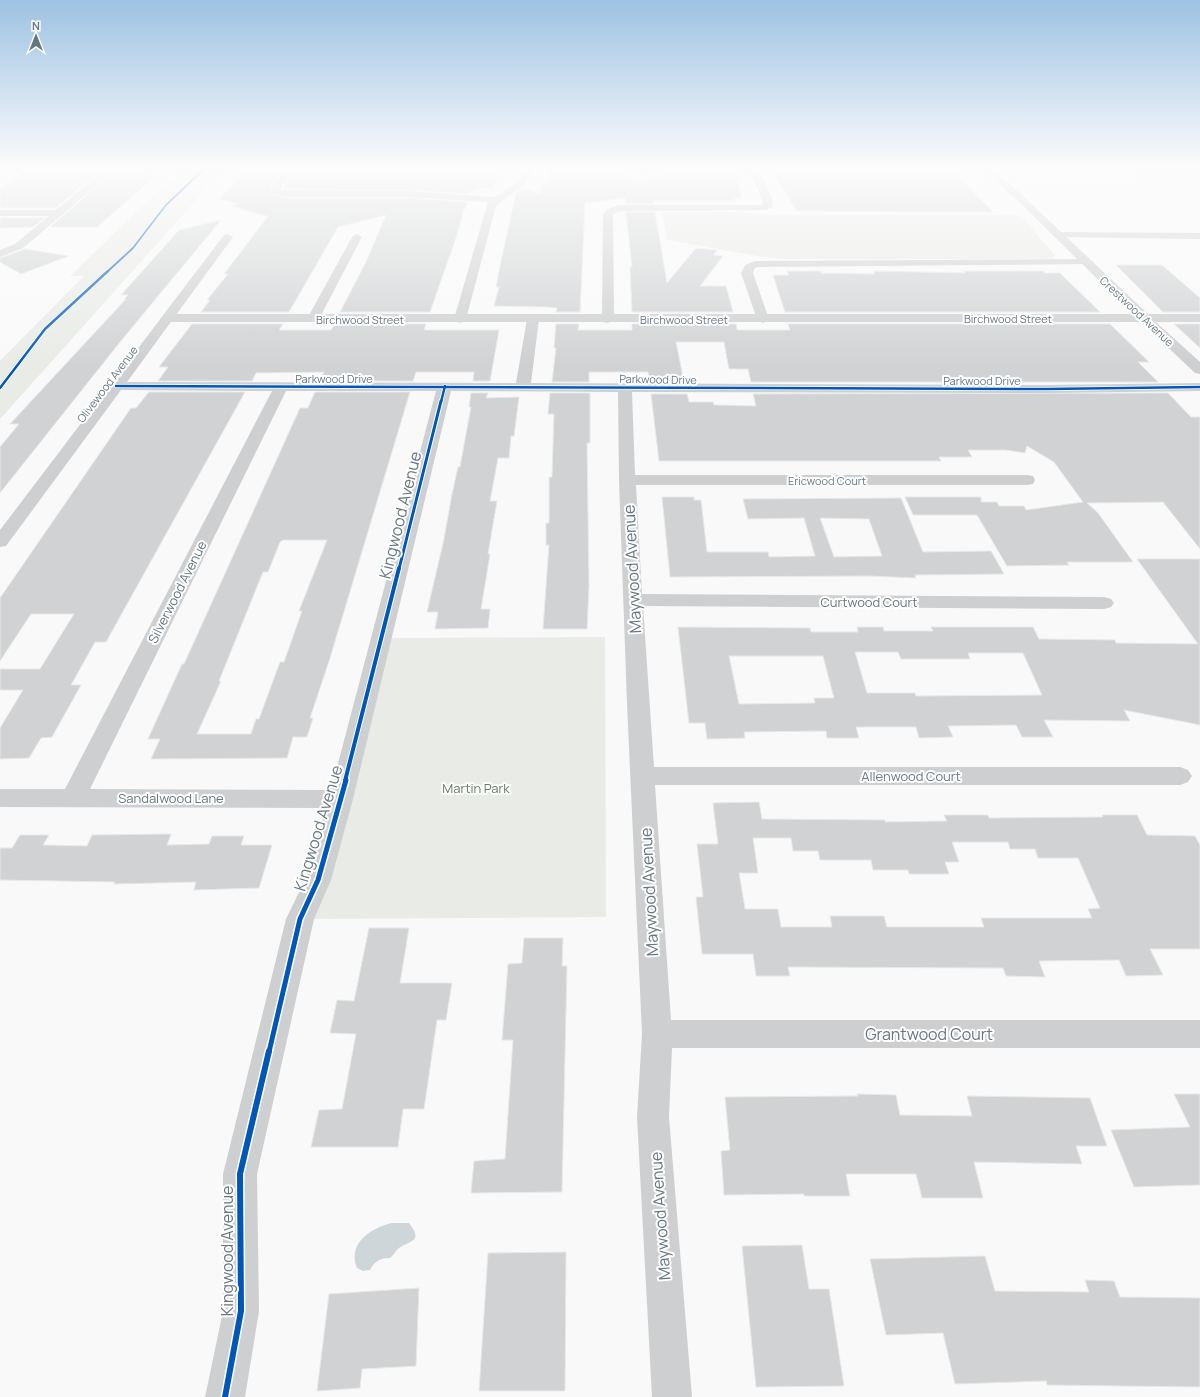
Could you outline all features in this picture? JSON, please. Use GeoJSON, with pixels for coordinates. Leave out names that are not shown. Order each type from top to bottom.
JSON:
{"type":"FeatureCollection","features":[{"type":"Feature","properties":{"kind":"street"},"geometry":{"type":"LineString","coordinates":[[0,254],[19,246],[33,234]]}},
{"type":"Feature","properties":{"kind":"street"},"geometry":{"type":"LineString","coordinates":[[460,319],[483,234]]}},
{"type":"Feature","properties":{"kind":"street"},"geometry":{"type":"LineString","coordinates":[[608,234],[608,319]]}},
{"type":"Feature","properties":{"kind":"street"},"geometry":{"type":"LineString","coordinates":[[1059,235],[1200,236]]}},
{"type":"Feature","properties":{"kind":"street","name":"Crestwood Avenue"},"geometry":{"type":"LineString","coordinates":[[1059,235],[1085,262],[1200,370]]}},
{"type":"Feature","properties":{"kind":"street","name":"Olivewood Avenue"},"geometry":{"type":"LineString","coordinates":[[0,542],[228,237]]}},
{"type":"Feature","properties":{"kind":"street"},"geometry":{"type":"LineString","coordinates":[[313,319],[357,237]]}},
{"type":"Feature","properties":{"kind":"street"},"geometry":{"type":"LineString","coordinates":[[763,318],[747,273],[749,267],[761,263],[1085,262]]}},
{"type":"Feature","properties":{"kind":"street","name":"Birchwood Street"},"geometry":{"type":"LineString","coordinates":[[167,318],[1200,318]]}},
{"type":"Feature","properties":{"kind":"street"},"geometry":{"type":"LineString","coordinates":[[523,386],[534,318]]}},
{"type":"Feature","properties":{"kind":"street","name":"Parkwood Drive"},"geometry":{"type":"LineString","coordinates":[[116,386],[523,386],[1031,389],[1200,388]]}},
{"type":"Feature","properties":{"kind":"street","name":"Kingwood Avenue"},"geometry":{"type":"LineString","coordinates":[[225,1397],[241,1311],[240,1174],[300,919],[318,880],[341,799],[445,386]]}},
{"type":"Feature","properties":{"kind":"street","name":"Silverwood Avenue"},"geometry":{"type":"LineString","coordinates":[[73,798],[281,387]]}},
{"type":"Feature","properties":{"kind":"street","name":"Maywood Avenue"},"geometry":{"type":"LineString","coordinates":[[625,387],[627,480],[657,1034],[653,1117],[672,1397]]}},
{"type":"Feature","properties":{"kind":"street","name":"Ericwood Court"},"geometry":{"type":"LineString","coordinates":[[627,480],[1027,480]]}},
{"type":"Feature","properties":{"kind":"street","name":"Curtwood Court"},"geometry":{"type":"LineString","coordinates":[[634,600],[1104,603]]}},
{"type":"Feature","properties":{"kind":"street","name":"Allenwood Court"},"geometry":{"type":"LineString","coordinates":[[642,776],[1180,776]]}},
{"type":"Feature","properties":{"kind":"street","name":"Sandalwood Lane"},"geometry":{"type":"LineString","coordinates":[[0,798],[341,799]]}},
{"type":"Feature","properties":{"kind":"street","name":"Grantwood Court"},"geometry":{"type":"LineString","coordinates":[[657,1034],[1200,1034]]}},
{"type":"Feature","properties":{"kind":"green space"},"geometry":{"type":"Polygon","coordinates":[[[113,234],[166,234],[0,419],[0,361],[84,276],[70,276],[113,234]]]}},
{"type":"Feature","properties":{"kind":"green space"},"geometry":{"type":"Polygon","coordinates":[[[666,234],[1037,234],[1055,255],[1054,258],[1048,259],[785,259],[763,257],[667,240],[666,234]]]}},
{"type":"Feature","properties":{"kind":"green space","name":"Martin Park"},"geometry":{"type":"Polygon","coordinates":[[[605,637],[606,917],[300,919],[381,638],[605,637]]]}},
{"type":"Feature","properties":{"kind":"shaded area"},"geometry":{"type":"Polygon","coordinates":[[[392,1223],[409,1223],[415,1233],[414,1239],[399,1248],[390,1258],[378,1261],[370,1270],[363,1271],[357,1268],[355,1251],[358,1244],[369,1233],[384,1225],[392,1223]]]}},
{"type":"Feature","properties":{"kind":"building"},"geometry":{"type":"Polygon","coordinates":[[[175,234],[209,234],[120,342],[0,493],[0,447],[19,424],[10,424],[126,299],[124,299],[128,295],[121,295],[175,234]]]}},
{"type":"Feature","properties":{"kind":"building"},"geometry":{"type":"Polygon","coordinates":[[[254,234],[334,234],[289,312],[201,312],[210,300],[207,300],[228,274],[224,274],[254,234]]]}},
{"type":"Feature","properties":{"kind":"building"},"geometry":{"type":"Polygon","coordinates":[[[378,234],[457,234],[430,312],[340,312],[366,262],[378,234]]]}},
{"type":"Feature","properties":{"kind":"building"},"geometry":{"type":"Polygon","coordinates":[[[507,234],[584,234],[580,312],[556,312],[557,308],[547,307],[494,306],[499,287],[496,287],[507,234]]]}},
{"type":"Feature","properties":{"kind":"building"},"geometry":{"type":"Polygon","coordinates":[[[628,234],[659,234],[667,283],[696,248],[717,250],[713,255],[723,256],[700,286],[726,286],[733,312],[632,312],[630,267],[632,267],[628,234]]]}},
{"type":"Feature","properties":{"kind":"building"},"geometry":{"type":"Polygon","coordinates":[[[25,249],[69,256],[21,274],[0,262],[0,258],[25,249]]]}},
{"type":"Feature","properties":{"kind":"building"},"geometry":{"type":"Polygon","coordinates":[[[1116,265],[1162,265],[1200,298],[1200,312],[1163,312],[1116,265]]]}},
{"type":"Feature","properties":{"kind":"building"},"geometry":{"type":"Polygon","coordinates":[[[787,271],[875,274],[873,271],[965,273],[964,271],[1043,271],[1045,273],[1060,273],[1100,312],[785,312],[773,275],[789,275],[787,271]]]}},
{"type":"Feature","properties":{"kind":"building"},"geometry":{"type":"Polygon","coordinates":[[[192,324],[283,324],[279,330],[331,330],[335,324],[426,324],[424,330],[499,330],[490,381],[473,381],[474,372],[416,372],[413,381],[320,381],[324,372],[256,373],[252,381],[158,381],[168,367],[159,367],[192,324]]]}},
{"type":"Feature","properties":{"kind":"building"},"geometry":{"type":"Polygon","coordinates":[[[556,324],[579,324],[578,330],[632,330],[632,324],[736,324],[737,330],[790,330],[788,324],[1110,324],[1149,362],[1138,362],[1158,382],[751,382],[748,369],[729,369],[724,342],[676,342],[684,382],[650,382],[648,372],[589,372],[589,382],[552,382],[556,348],[554,348],[556,324]]]}},
{"type":"Feature","properties":{"kind":"building"},"geometry":{"type":"Polygon","coordinates":[[[1174,324],[1200,324],[1200,348],[1174,324]]]}},
{"type":"Feature","properties":{"kind":"building"},"geometry":{"type":"Polygon","coordinates":[[[149,392],[245,392],[106,642],[95,642],[71,685],[81,685],[52,737],[41,738],[29,758],[0,759],[0,728],[23,690],[0,690],[0,669],[40,669],[74,614],[31,614],[0,661],[0,598],[131,408],[136,408],[149,392]]]}},
{"type":"Feature","properties":{"kind":"building"},"geometry":{"type":"Polygon","coordinates":[[[315,392],[410,392],[330,658],[310,718],[313,718],[307,737],[293,737],[287,758],[151,759],[160,739],[148,739],[182,664],[184,664],[300,408],[308,408],[315,392]],[[283,540],[280,542],[268,572],[263,572],[219,681],[221,681],[197,734],[251,734],[256,719],[259,719],[280,662],[284,662],[302,611],[299,611],[327,540],[283,540]]]}},
{"type":"Feature","properties":{"kind":"building"},"geometry":{"type":"Polygon","coordinates":[[[471,393],[488,393],[486,398],[519,397],[514,436],[511,436],[509,458],[498,458],[490,501],[497,501],[481,609],[490,609],[488,628],[435,629],[438,612],[427,612],[444,539],[458,467],[460,467],[471,407],[469,407],[471,393]]]}},
{"type":"Feature","properties":{"kind":"building"},"geometry":{"type":"Polygon","coordinates":[[[550,393],[590,393],[590,443],[587,443],[589,585],[587,629],[543,629],[549,545],[546,545],[546,523],[549,523],[549,477],[552,477],[554,414],[548,414],[550,393]]]}},
{"type":"Feature","properties":{"kind":"building"},"geometry":{"type":"Polygon","coordinates":[[[1168,393],[1191,417],[1200,417],[1200,549],[1163,502],[1087,503],[1098,513],[1133,562],[1067,562],[1069,565],[1007,566],[977,515],[913,515],[905,497],[981,497],[981,502],[997,502],[999,506],[1024,506],[1026,510],[1083,502],[1054,462],[1027,446],[1025,453],[1006,450],[968,450],[972,457],[939,457],[941,461],[659,461],[651,394],[687,394],[689,402],[713,402],[714,405],[756,406],[753,394],[1168,393]]]}},
{"type":"Feature","properties":{"kind":"building"},"geometry":{"type":"Polygon","coordinates":[[[662,497],[694,497],[694,500],[701,500],[707,552],[768,552],[769,557],[815,556],[804,518],[748,519],[743,499],[901,498],[923,552],[991,551],[1004,574],[915,575],[916,578],[870,576],[670,577],[662,497]],[[820,518],[834,557],[882,556],[869,519],[820,518]]]}},
{"type":"Feature","properties":{"kind":"building"},"geometry":{"type":"Polygon","coordinates":[[[1137,559],[1200,559],[1200,725],[1124,710],[1130,721],[1044,720],[1053,737],[1022,737],[1016,725],[948,726],[953,737],[919,738],[916,727],[856,727],[859,738],[827,738],[826,731],[744,732],[745,738],[707,739],[705,723],[689,723],[678,627],[810,628],[811,632],[858,632],[857,627],[883,627],[884,631],[933,631],[931,627],[1033,627],[1039,639],[1115,640],[1116,643],[1198,644],[1137,559]],[[855,652],[867,693],[915,693],[916,696],[1042,695],[1023,653],[968,653],[970,659],[901,659],[898,652],[855,652]],[[729,656],[739,704],[815,703],[814,698],[834,698],[823,656],[729,656]]]}},
{"type":"Feature","properties":{"kind":"building"},"geometry":{"type":"Polygon","coordinates":[[[759,802],[762,819],[885,820],[885,822],[947,821],[944,815],[988,815],[989,818],[1103,817],[1102,815],[1137,815],[1147,835],[1195,836],[1200,845],[1200,949],[1150,949],[1163,975],[1126,976],[1119,960],[1039,961],[1045,977],[1006,976],[1003,968],[788,967],[790,976],[756,976],[753,954],[702,954],[696,897],[703,897],[697,844],[718,844],[713,803],[759,802]],[[753,838],[758,873],[739,873],[745,909],[778,909],[781,927],[832,927],[830,916],[884,916],[887,927],[984,927],[981,918],[1092,918],[1088,909],[1100,908],[1078,858],[1038,858],[1035,849],[1010,849],[1008,842],[952,842],[959,862],[945,862],[949,874],[909,874],[908,870],[873,870],[871,860],[820,860],[818,851],[793,851],[791,838],[753,838]]]}},
{"type":"Feature","properties":{"kind":"building"},"geometry":{"type":"Polygon","coordinates":[[[171,834],[167,845],[209,844],[212,836],[244,836],[241,845],[272,845],[259,888],[194,890],[196,882],[114,884],[115,882],[0,880],[0,848],[12,848],[20,835],[49,835],[43,845],[87,846],[92,835],[171,834]]]}},
{"type":"Feature","properties":{"kind":"building"},"geometry":{"type":"Polygon","coordinates":[[[369,928],[409,928],[400,983],[452,983],[446,1020],[437,1020],[424,1109],[403,1109],[398,1147],[311,1147],[319,1110],[342,1109],[356,1034],[330,1033],[337,1000],[354,1001],[369,928]]]}},
{"type":"Feature","properties":{"kind":"building"},"geometry":{"type":"Polygon","coordinates":[[[524,938],[563,938],[562,966],[567,966],[562,1192],[471,1193],[474,1161],[505,1159],[513,1040],[502,1040],[508,964],[522,963],[524,938]]]}},
{"type":"Feature","properties":{"kind":"building"},"geometry":{"type":"Polygon","coordinates":[[[857,1094],[896,1095],[900,1115],[972,1116],[967,1096],[1090,1098],[1107,1146],[1076,1146],[1082,1164],[974,1162],[983,1198],[922,1198],[916,1174],[846,1174],[850,1196],[804,1196],[804,1194],[724,1195],[721,1151],[730,1150],[725,1097],[858,1096],[857,1094]]]}},
{"type":"Feature","properties":{"kind":"building"},"geometry":{"type":"Polygon","coordinates":[[[1174,1094],[1200,1094],[1200,1185],[1134,1187],[1111,1130],[1190,1127],[1174,1094]]]}},
{"type":"Feature","properties":{"kind":"building"},"geometry":{"type":"Polygon","coordinates":[[[802,1245],[809,1289],[829,1289],[844,1386],[756,1387],[742,1246],[802,1245]]]}},
{"type":"Feature","properties":{"kind":"building"},"geometry":{"type":"Polygon","coordinates":[[[566,1252],[565,1391],[479,1391],[488,1253],[566,1252]]]}},
{"type":"Feature","properties":{"kind":"building"},"geometry":{"type":"Polygon","coordinates":[[[985,1256],[995,1291],[1089,1292],[1085,1280],[1114,1281],[1120,1297],[1200,1298],[1200,1387],[1047,1385],[1046,1381],[955,1384],[943,1333],[886,1335],[870,1259],[985,1256]]]}},
{"type":"Feature","properties":{"kind":"building"},"geometry":{"type":"Polygon","coordinates":[[[419,1288],[416,1366],[362,1369],[360,1388],[317,1391],[329,1294],[419,1288]]]}},
{"type":"Feature","properties":{"kind":"cycle path"},"geometry":{"type":"LineString","coordinates":[[0,388],[45,329],[133,248],[144,234]]}},
{"type":"Feature","properties":{"kind":"cycle path"},"geometry":{"type":"LineString","coordinates":[[116,386],[1047,389],[1200,387]]}},
{"type":"Feature","properties":{"kind":"cycle path"},"geometry":{"type":"LineString","coordinates":[[225,1397],[241,1311],[240,1174],[300,919],[318,880],[341,799],[445,386]]}}]}
